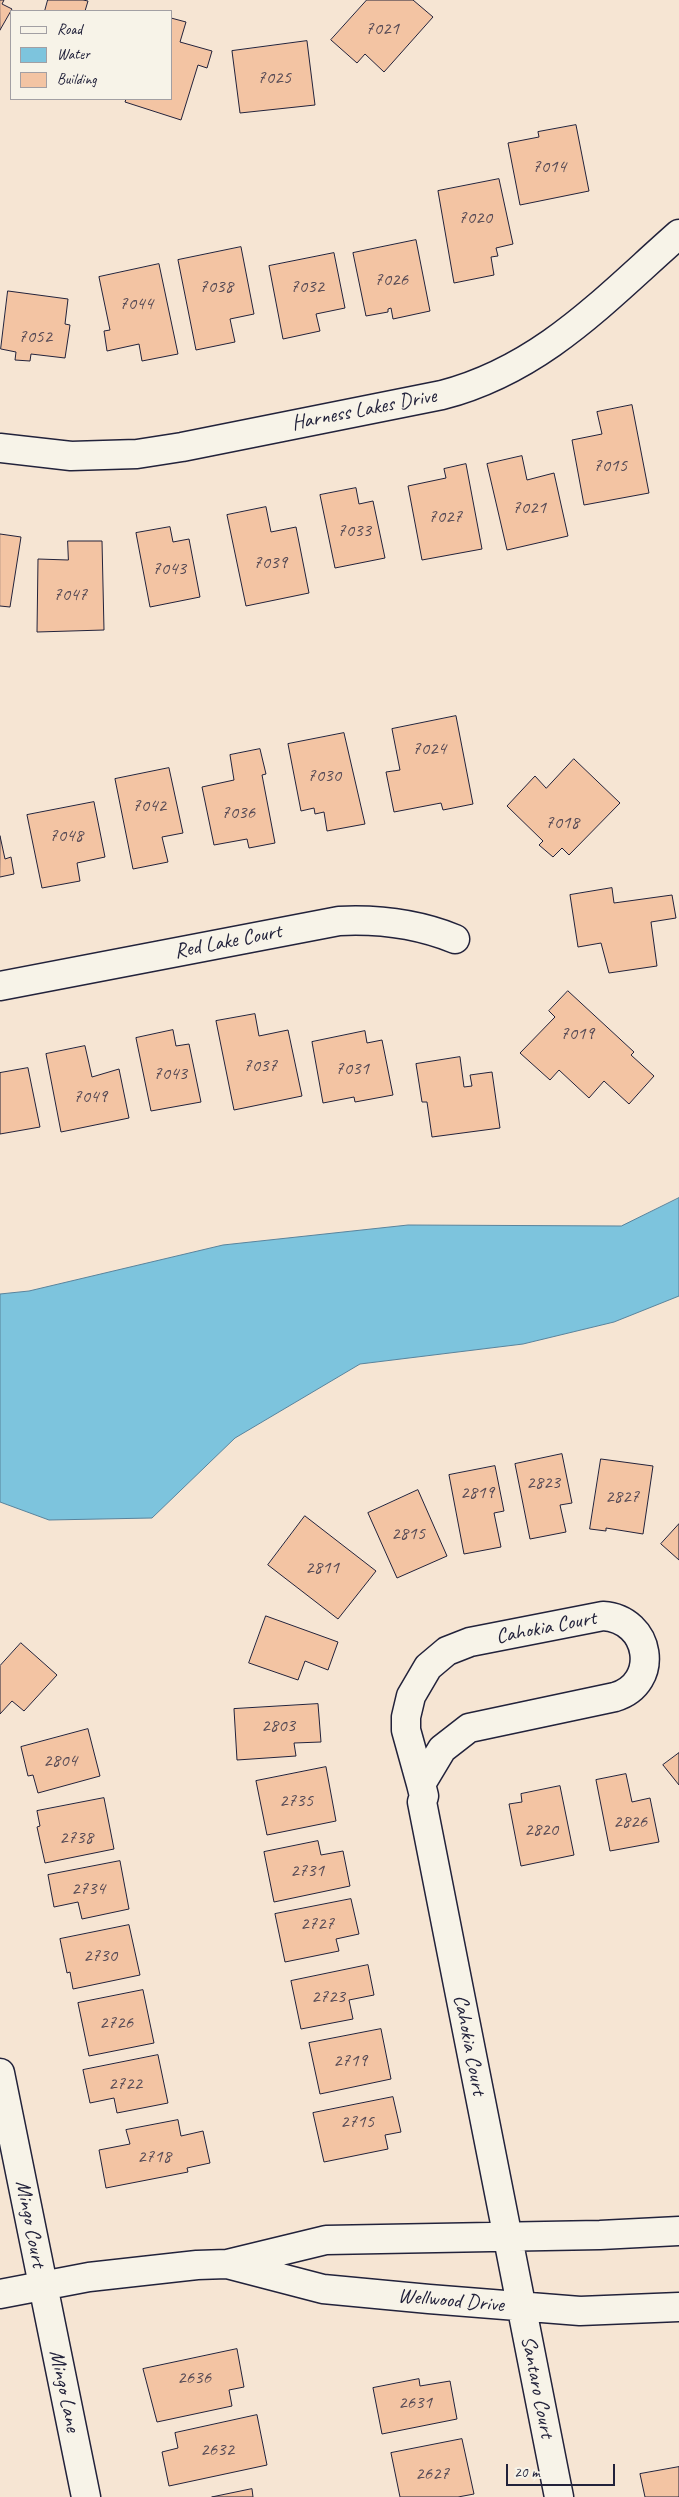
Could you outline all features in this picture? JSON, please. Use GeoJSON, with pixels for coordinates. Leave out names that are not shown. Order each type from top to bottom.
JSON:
{"type":"FeatureCollection","features":[{"type":"Feature","properties":{"kind":"street","name":"Harness Lakes Drive"},"geometry":{"type":"LineString","coordinates":[[0,448],[71,456],[137,454],[182,447],[471,387],[497,377],[544,350],[679,234]]}},
{"type":"Feature","properties":{"kind":"street","name":"Red Lake Court"},"geometry":{"type":"LineString","coordinates":[[0,986],[339,921],[406,924],[455,939]]}},
{"type":"Feature","properties":{"kind":"street","name":"Cahokia Court"},"geometry":{"type":"LineString","coordinates":[[421,1784],[442,1749],[469,1728],[623,1695],[634,1686],[645,1667],[644,1646],[632,1628],[616,1618],[602,1616],[470,1642],[446,1651],[428,1667],[414,1688],[406,1717],[406,1730],[424,1796],[422,1802],[521,2307]]}},
{"type":"Feature","properties":{"kind":"street","name":"Mingo Court"},"geometry":{"type":"LineString","coordinates":[[0,2073],[42,2286]]}},
{"type":"Feature","properties":{"kind":"street","name":"Wellwood Drive"},"geometry":{"type":"LineString","coordinates":[[0,2294],[89,2277],[197,2265],[226,2264],[326,2240],[600,2235],[679,2230]]}},
{"type":"Feature","properties":{"kind":"street","name":"Wellwood Drive"},"geometry":{"type":"LineString","coordinates":[[226,2264],[323,2288],[521,2307],[580,2311],[679,2307]]}},
{"type":"Feature","properties":{"kind":"street","name":"Mingo Lane"},"geometry":{"type":"LineString","coordinates":[[42,2286],[86,2497]]}},
{"type":"Feature","properties":{"kind":"street","name":"Santaro Court"},"geometry":{"type":"LineString","coordinates":[[521,2307],[559,2497]]}},
{"type":"Feature","properties":{"kind":"water"},"geometry":{"type":"Polygon","coordinates":[[[679,1198],[679,1296],[614,1322],[523,1344],[360,1364],[235,1438],[152,1518],[49,1520],[0,1502],[0,1294],[29,1291],[223,1245],[408,1225],[621,1226],[679,1198]]]}},
{"type":"Feature","properties":{"kind":"building"},"geometry":{"type":"Polygon","coordinates":[[[0,0],[4,0],[2,4],[12,9],[0,30],[0,0]]]}},
{"type":"Feature","properties":{"kind":"building"},"geometry":{"type":"Polygon","coordinates":[[[48,0],[88,1],[85,10],[45,10],[48,0]]]}},
{"type":"Feature","properties":{"kind":"building"},"geometry":{"type":"Polygon","coordinates":[[[367,0],[413,0],[433,17],[384,72],[365,54],[357,63],[331,40],[367,0]]]}},
{"type":"Feature","properties":{"kind":"building"},"geometry":{"type":"Polygon","coordinates":[[[172,18],[186,22],[180,42],[212,51],[207,68],[198,65],[181,120],[125,102],[126,100],[172,100],[172,18]]]}},
{"type":"Feature","properties":{"kind":"building"},"geometry":{"type":"Polygon","coordinates":[[[307,41],[315,105],[240,113],[232,51],[307,41]]]}},
{"type":"Feature","properties":{"kind":"building"},"geometry":{"type":"Polygon","coordinates":[[[576,125],[589,191],[520,205],[508,143],[539,137],[538,132],[576,125]]]}},
{"type":"Feature","properties":{"kind":"building"},"geometry":{"type":"Polygon","coordinates":[[[499,179],[513,244],[496,248],[498,256],[491,257],[494,275],[454,283],[438,191],[499,179]]]}},
{"type":"Feature","properties":{"kind":"building"},"geometry":{"type":"Polygon","coordinates":[[[416,240],[430,311],[393,319],[391,308],[388,309],[388,312],[366,316],[353,253],[416,240]]]}},
{"type":"Feature","properties":{"kind":"building"},"geometry":{"type":"Polygon","coordinates":[[[241,247],[254,314],[230,319],[235,342],[196,350],[178,260],[241,247]]]}},
{"type":"Feature","properties":{"kind":"building"},"geometry":{"type":"Polygon","coordinates":[[[334,253],[345,308],[316,314],[320,331],[283,339],[269,266],[334,253]]]}},
{"type":"Feature","properties":{"kind":"building"},"geometry":{"type":"Polygon","coordinates":[[[159,264],[178,354],[142,361],[139,344],[107,351],[104,331],[110,330],[99,277],[159,264]]]}},
{"type":"Feature","properties":{"kind":"building"},"geometry":{"type":"Polygon","coordinates":[[[8,291],[68,299],[65,324],[70,325],[65,358],[31,354],[30,361],[15,360],[16,352],[1,349],[8,291]]]}},
{"type":"Feature","properties":{"kind":"building"},"geometry":{"type":"Polygon","coordinates":[[[632,405],[649,493],[584,505],[572,440],[602,434],[597,412],[632,405]]]}},
{"type":"Feature","properties":{"kind":"building"},"geometry":{"type":"Polygon","coordinates":[[[522,456],[527,480],[554,473],[568,536],[507,550],[487,464],[522,456]]]}},
{"type":"Feature","properties":{"kind":"building"},"geometry":{"type":"Polygon","coordinates":[[[466,464],[482,549],[422,560],[408,486],[446,478],[444,469],[466,464]]]}},
{"type":"Feature","properties":{"kind":"building"},"geometry":{"type":"Polygon","coordinates":[[[356,488],[359,504],[373,501],[385,558],[335,568],[320,495],[356,488]]]}},
{"type":"Feature","properties":{"kind":"building"},"geometry":{"type":"Polygon","coordinates":[[[266,507],[271,532],[296,527],[309,593],[246,606],[227,515],[266,507]]]}},
{"type":"Feature","properties":{"kind":"building"},"geometry":{"type":"Polygon","coordinates":[[[170,527],[173,542],[189,539],[200,597],[150,607],[136,533],[170,527]]]}},
{"type":"Feature","properties":{"kind":"building"},"geometry":{"type":"Polygon","coordinates":[[[0,534],[21,537],[10,607],[0,606],[0,534]]]}},
{"type":"Feature","properties":{"kind":"building"},"geometry":{"type":"Polygon","coordinates":[[[68,541],[102,541],[104,630],[37,632],[38,559],[68,560],[68,541]]]}},
{"type":"Feature","properties":{"kind":"building"},"geometry":{"type":"Polygon","coordinates":[[[456,716],[473,804],[443,810],[441,803],[394,812],[386,772],[400,770],[392,729],[456,716]]]}},
{"type":"Feature","properties":{"kind":"building"},"geometry":{"type":"Polygon","coordinates":[[[344,733],[365,824],[327,831],[324,812],[315,814],[314,808],[301,811],[288,744],[344,733]]]}},
{"type":"Feature","properties":{"kind":"building"},"geometry":{"type":"Polygon","coordinates":[[[260,749],[266,774],[262,775],[275,843],[249,848],[247,839],[214,845],[202,787],[234,780],[230,755],[260,749]]]}},
{"type":"Feature","properties":{"kind":"building"},"geometry":{"type":"Polygon","coordinates":[[[574,759],[620,803],[569,855],[562,848],[553,857],[539,845],[543,841],[507,806],[535,776],[546,788],[574,759]]]}},
{"type":"Feature","properties":{"kind":"building"},"geometry":{"type":"Polygon","coordinates":[[[169,768],[183,833],[162,837],[168,862],[133,869],[115,779],[169,768]]]}},
{"type":"Feature","properties":{"kind":"building"},"geometry":{"type":"Polygon","coordinates":[[[94,802],[105,857],[77,863],[80,881],[42,888],[27,815],[94,802]]]}},
{"type":"Feature","properties":{"kind":"building"},"geometry":{"type":"Polygon","coordinates":[[[0,836],[5,859],[11,857],[14,874],[0,877],[0,836]]]}},
{"type":"Feature","properties":{"kind":"building"},"geometry":{"type":"Polygon","coordinates":[[[612,888],[614,903],[672,895],[676,918],[651,922],[657,966],[609,973],[601,943],[578,947],[570,895],[612,888]]]}},
{"type":"Feature","properties":{"kind":"building"},"geometry":{"type":"Polygon","coordinates":[[[568,991],[634,1052],[631,1055],[654,1076],[629,1104],[604,1081],[589,1098],[559,1070],[550,1080],[520,1053],[555,1017],[549,1011],[568,991]]]}},
{"type":"Feature","properties":{"kind":"building"},"geometry":{"type":"Polygon","coordinates":[[[255,1014],[259,1036],[288,1030],[302,1096],[234,1110],[216,1021],[255,1014]]]}},
{"type":"Feature","properties":{"kind":"building"},"geometry":{"type":"Polygon","coordinates":[[[173,1030],[176,1046],[189,1044],[201,1102],[151,1111],[136,1038],[173,1030]]]}},
{"type":"Feature","properties":{"kind":"building"},"geometry":{"type":"Polygon","coordinates":[[[365,1031],[367,1043],[382,1040],[393,1095],[355,1102],[354,1097],[323,1103],[312,1042],[365,1031]]]}},
{"type":"Feature","properties":{"kind":"building"},"geometry":{"type":"Polygon","coordinates":[[[85,1046],[92,1077],[119,1069],[129,1118],[61,1132],[46,1054],[85,1046]]]}},
{"type":"Feature","properties":{"kind":"building"},"geometry":{"type":"Polygon","coordinates":[[[460,1057],[464,1087],[472,1086],[470,1075],[492,1072],[500,1128],[432,1137],[427,1102],[422,1102],[416,1064],[460,1057]]]}},
{"type":"Feature","properties":{"kind":"building"},"geometry":{"type":"Polygon","coordinates":[[[28,1068],[40,1127],[0,1134],[0,1073],[28,1068]]]}},
{"type":"Feature","properties":{"kind":"building"},"geometry":{"type":"Polygon","coordinates":[[[562,1454],[572,1503],[560,1505],[566,1532],[530,1539],[515,1464],[562,1454]]]}},
{"type":"Feature","properties":{"kind":"building"},"geometry":{"type":"Polygon","coordinates":[[[601,1459],[653,1466],[643,1534],[606,1528],[606,1531],[590,1529],[601,1459]]]}},
{"type":"Feature","properties":{"kind":"building"},"geometry":{"type":"Polygon","coordinates":[[[495,1466],[504,1511],[494,1513],[501,1547],[464,1554],[449,1475],[495,1466]]]}},
{"type":"Feature","properties":{"kind":"building"},"geometry":{"type":"Polygon","coordinates":[[[418,1490],[447,1556],[397,1578],[368,1513],[418,1490]]]}},
{"type":"Feature","properties":{"kind":"building"},"geometry":{"type":"Polygon","coordinates":[[[305,1516],[376,1571],[338,1619],[268,1565],[305,1516]]]}},
{"type":"Feature","properties":{"kind":"building"},"geometry":{"type":"Polygon","coordinates":[[[679,1524],[679,1560],[661,1544],[679,1524]]]}},
{"type":"Feature","properties":{"kind":"building"},"geometry":{"type":"Polygon","coordinates":[[[266,1616],[338,1642],[328,1670],[305,1661],[298,1680],[249,1663],[266,1616]]]}},
{"type":"Feature","properties":{"kind":"building"},"geometry":{"type":"Polygon","coordinates":[[[21,1643],[57,1675],[24,1711],[12,1701],[0,1714],[0,1666],[21,1643]]]}},
{"type":"Feature","properties":{"kind":"building"},"geometry":{"type":"Polygon","coordinates":[[[318,1704],[321,1742],[294,1743],[296,1756],[237,1760],[234,1709],[318,1704]]]}},
{"type":"Feature","properties":{"kind":"building"},"geometry":{"type":"Polygon","coordinates":[[[88,1729],[100,1776],[38,1793],[33,1775],[28,1776],[21,1747],[88,1729]]]}},
{"type":"Feature","properties":{"kind":"building"},"geometry":{"type":"Polygon","coordinates":[[[679,1753],[679,1785],[663,1765],[679,1753]]]}},
{"type":"Feature","properties":{"kind":"building"},"geometry":{"type":"Polygon","coordinates":[[[326,1767],[336,1821],[267,1835],[256,1781],[326,1767]]]}},
{"type":"Feature","properties":{"kind":"building"},"geometry":{"type":"Polygon","coordinates":[[[626,1774],[632,1802],[650,1798],[659,1842],[610,1851],[596,1780],[626,1774]]]}},
{"type":"Feature","properties":{"kind":"building"},"geometry":{"type":"Polygon","coordinates":[[[560,1786],[574,1855],[521,1866],[509,1804],[522,1802],[521,1794],[560,1786]]]}},
{"type":"Feature","properties":{"kind":"building"},"geometry":{"type":"Polygon","coordinates":[[[104,1798],[114,1849],[45,1863],[37,1827],[40,1826],[37,1811],[104,1798]]]}},
{"type":"Feature","properties":{"kind":"building"},"geometry":{"type":"Polygon","coordinates":[[[318,1841],[321,1855],[343,1851],[350,1886],[274,1902],[264,1852],[318,1841]]]}},
{"type":"Feature","properties":{"kind":"building"},"geometry":{"type":"Polygon","coordinates":[[[120,1861],[129,1909],[82,1919],[78,1902],[54,1907],[48,1875],[120,1861]]]}},
{"type":"Feature","properties":{"kind":"building"},"geometry":{"type":"Polygon","coordinates":[[[351,1899],[359,1934],[336,1939],[339,1951],[285,1962],[275,1914],[351,1899]]]}},
{"type":"Feature","properties":{"kind":"building"},"geometry":{"type":"Polygon","coordinates":[[[129,1925],[140,1975],[73,1989],[70,1972],[67,1973],[60,1939],[129,1925]]]}},
{"type":"Feature","properties":{"kind":"building"},"geometry":{"type":"Polygon","coordinates":[[[368,1965],[374,1995],[349,2000],[353,2019],[301,2029],[291,1981],[368,1965]]]}},
{"type":"Feature","properties":{"kind":"building"},"geometry":{"type":"Polygon","coordinates":[[[143,1990],[154,2043],[89,2056],[78,2003],[143,1990]]]}},
{"type":"Feature","properties":{"kind":"building"},"geometry":{"type":"Polygon","coordinates":[[[381,2029],[391,2079],[320,2094],[309,2043],[381,2029]]]}},
{"type":"Feature","properties":{"kind":"building"},"geometry":{"type":"Polygon","coordinates":[[[158,2055],[168,2103],[117,2113],[114,2098],[90,2103],[83,2070],[158,2055]]]}},
{"type":"Feature","properties":{"kind":"building"},"geometry":{"type":"Polygon","coordinates":[[[393,2097],[401,2132],[385,2135],[388,2149],[324,2162],[313,2113],[393,2097]]]}},
{"type":"Feature","properties":{"kind":"building"},"geometry":{"type":"Polygon","coordinates":[[[178,2120],[181,2136],[203,2131],[210,2163],[187,2168],[188,2172],[106,2188],[99,2150],[130,2144],[126,2130],[178,2120]]]}},
{"type":"Feature","properties":{"kind":"building"},"geometry":{"type":"Polygon","coordinates":[[[237,2349],[244,2387],[229,2390],[232,2406],[157,2422],[143,2369],[237,2349]]]}},
{"type":"Feature","properties":{"kind":"building"},"geometry":{"type":"Polygon","coordinates":[[[419,2379],[420,2386],[450,2381],[457,2419],[382,2434],[373,2388],[419,2379]]]}},
{"type":"Feature","properties":{"kind":"building"},"geometry":{"type":"Polygon","coordinates":[[[257,2415],[267,2465],[169,2486],[162,2452],[178,2448],[175,2433],[257,2415]]]}},
{"type":"Feature","properties":{"kind":"building"},"geometry":{"type":"Polygon","coordinates":[[[462,2439],[474,2494],[458,2497],[400,2497],[391,2453],[462,2439]]]}},
{"type":"Feature","properties":{"kind":"building"},"geometry":{"type":"Polygon","coordinates":[[[679,2467],[679,2497],[645,2497],[640,2474],[679,2467]]]}},
{"type":"Feature","properties":{"kind":"building"},"geometry":{"type":"Polygon","coordinates":[[[252,2489],[253,2497],[212,2497],[252,2489]]]}}]}
